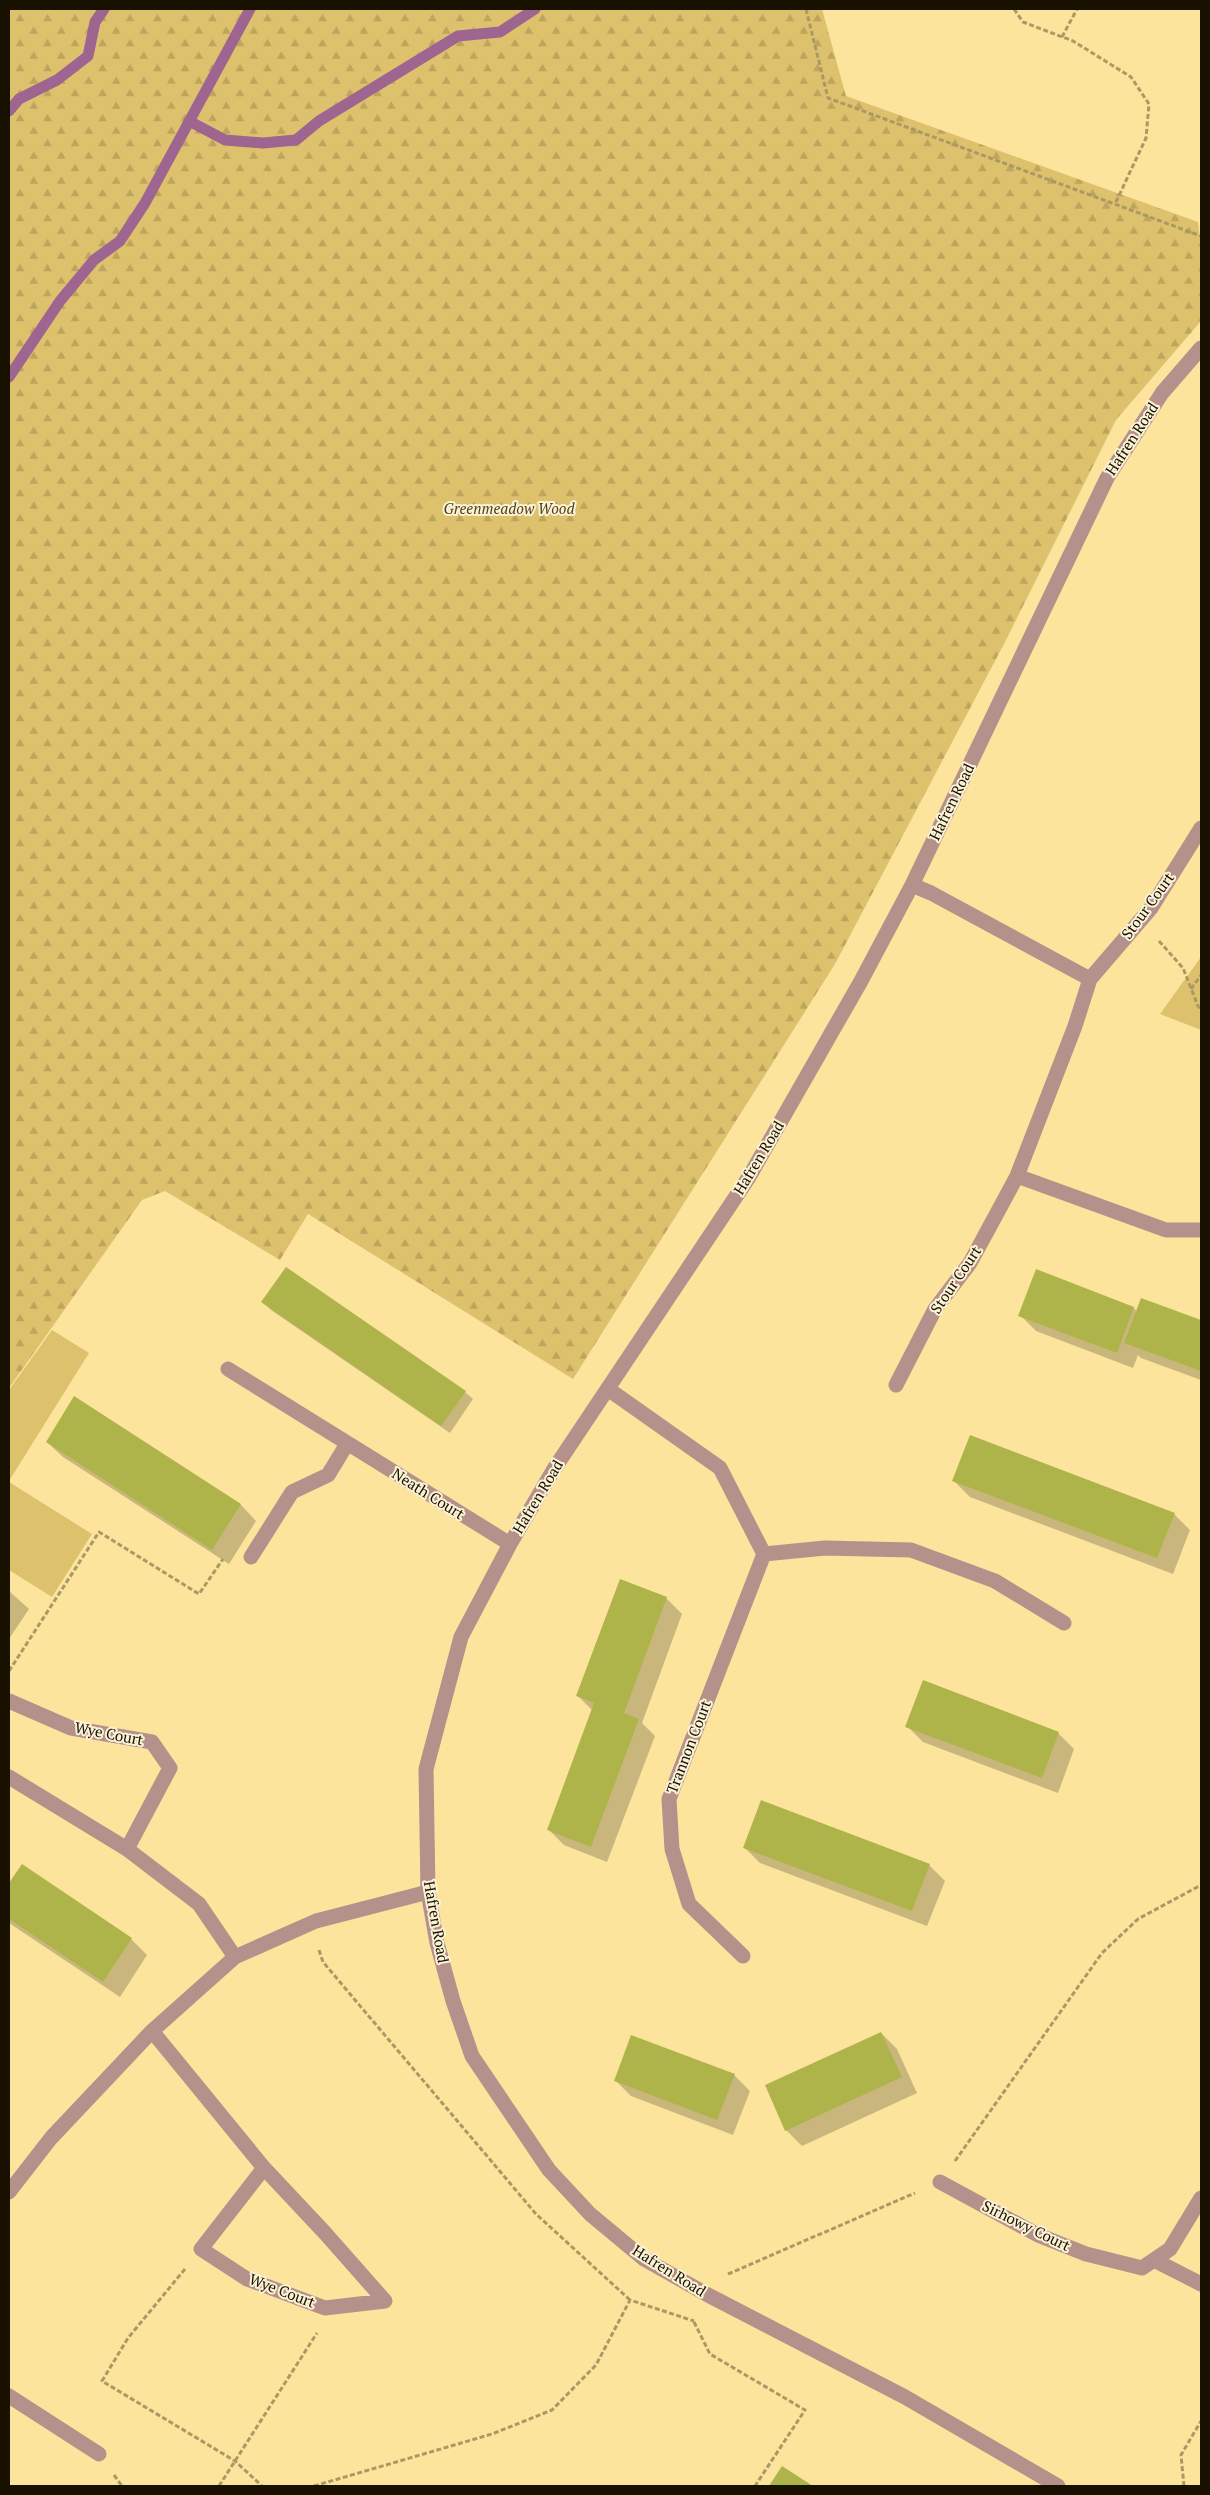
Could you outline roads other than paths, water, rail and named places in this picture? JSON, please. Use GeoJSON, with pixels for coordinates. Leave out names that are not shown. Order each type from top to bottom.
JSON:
{"type":"FeatureCollection","features":[{"type":"Feature","properties":{"kind":"street","name":"Hafren Road"},"geometry":{"type":"LineString","coordinates":[[1058,2486],[905,2397],[708,2296],[644,2259],[590,2214],[548,2170],[506,2110],[472,2056],[439,1951],[428,1892],[426,1769],[461,1636],[510,1544],[554,1469],[749,1176],[861,980],[912,885],[1106,478],[1162,393],[1201,348]]}},
{"type":"Feature","properties":{"kind":"street","name":"Stour Court"},"geometry":{"type":"LineString","coordinates":[[896,1385],[936,1309],[970,1263],[1017,1176],[1075,1026],[1090,979],[1141,920],[1201,828]]}},
{"type":"Feature","properties":{"kind":"street"},"geometry":{"type":"LineString","coordinates":[[912,885],[931,893],[1090,979]]}},
{"type":"Feature","properties":{"kind":"street"},"geometry":{"type":"LineString","coordinates":[[1017,1176],[1166,1230],[1201,1230]]}},
{"type":"Feature","properties":{"kind":"street","name":"Neath Court"},"geometry":{"type":"LineString","coordinates":[[228,1369],[510,1544]]}},
{"type":"Feature","properties":{"kind":"street"},"geometry":{"type":"LineString","coordinates":[[608,1390],[720,1468],[764,1554],[825,1548],[911,1550],[995,1581],[1064,1623]]}},
{"type":"Feature","properties":{"kind":"street"},"geometry":{"type":"LineString","coordinates":[[251,1557],[292,1492],[328,1475],[347,1444]]}},
{"type":"Feature","properties":{"kind":"street","name":"Trannon Court"},"geometry":{"type":"LineString","coordinates":[[743,1956],[689,1904],[672,1849],[669,1799],[764,1554]]}},
{"type":"Feature","properties":{"kind":"street","name":"Wye Court"},"geometry":{"type":"LineString","coordinates":[[9,1701],[71,1728],[152,1742],[170,1768],[127,1848]]}},
{"type":"Feature","properties":{"kind":"street"},"geometry":{"type":"LineString","coordinates":[[9,1777],[127,1848],[198,1904],[235,1957]]}},
{"type":"Feature","properties":{"kind":"street"},"geometry":{"type":"LineString","coordinates":[[9,2192],[51,2138],[152,2031],[235,1957],[310,1924],[428,1892]]}},
{"type":"Feature","properties":{"kind":"street","name":"Wye Court"},"geometry":{"type":"LineString","coordinates":[[152,2031],[264,2168],[385,2301],[325,2308],[247,2279],[201,2249],[264,2168]]}},
{"type":"Feature","properties":{"kind":"street","name":"Sirhowy Court"},"geometry":{"type":"LineString","coordinates":[[940,2182],[1038,2235],[1086,2254],[1142,2268],[1170,2249],[1201,2198]]}},
{"type":"Feature","properties":{"kind":"street"},"geometry":{"type":"LineString","coordinates":[[1154,2260],[1201,2284]]}},
{"type":"Feature","properties":{"kind":"street"},"geometry":{"type":"LineString","coordinates":[[9,2396],[99,2454]]}},
{"type":"Feature","properties":{"kind":"waterway"},"geometry":{"type":"LineString","coordinates":[[9,111],[19,99],[57,80],[88,56],[95,22],[104,9]]}},
{"type":"Feature","properties":{"kind":"waterway"},"geometry":{"type":"LineString","coordinates":[[9,377],[60,301],[94,260],[120,241],[145,203],[250,9]]}},
{"type":"Feature","properties":{"kind":"waterway"},"geometry":{"type":"LineString","coordinates":[[189,121],[225,140],[263,143],[296,140],[319,121],[458,36],[500,32],[535,9]]}},
{"type":"Feature","properties":{"kind":"park label","name":"Greenmeadow Wood"},"geometry":{"type":"Point","coordinates":[509,509]}}]}
